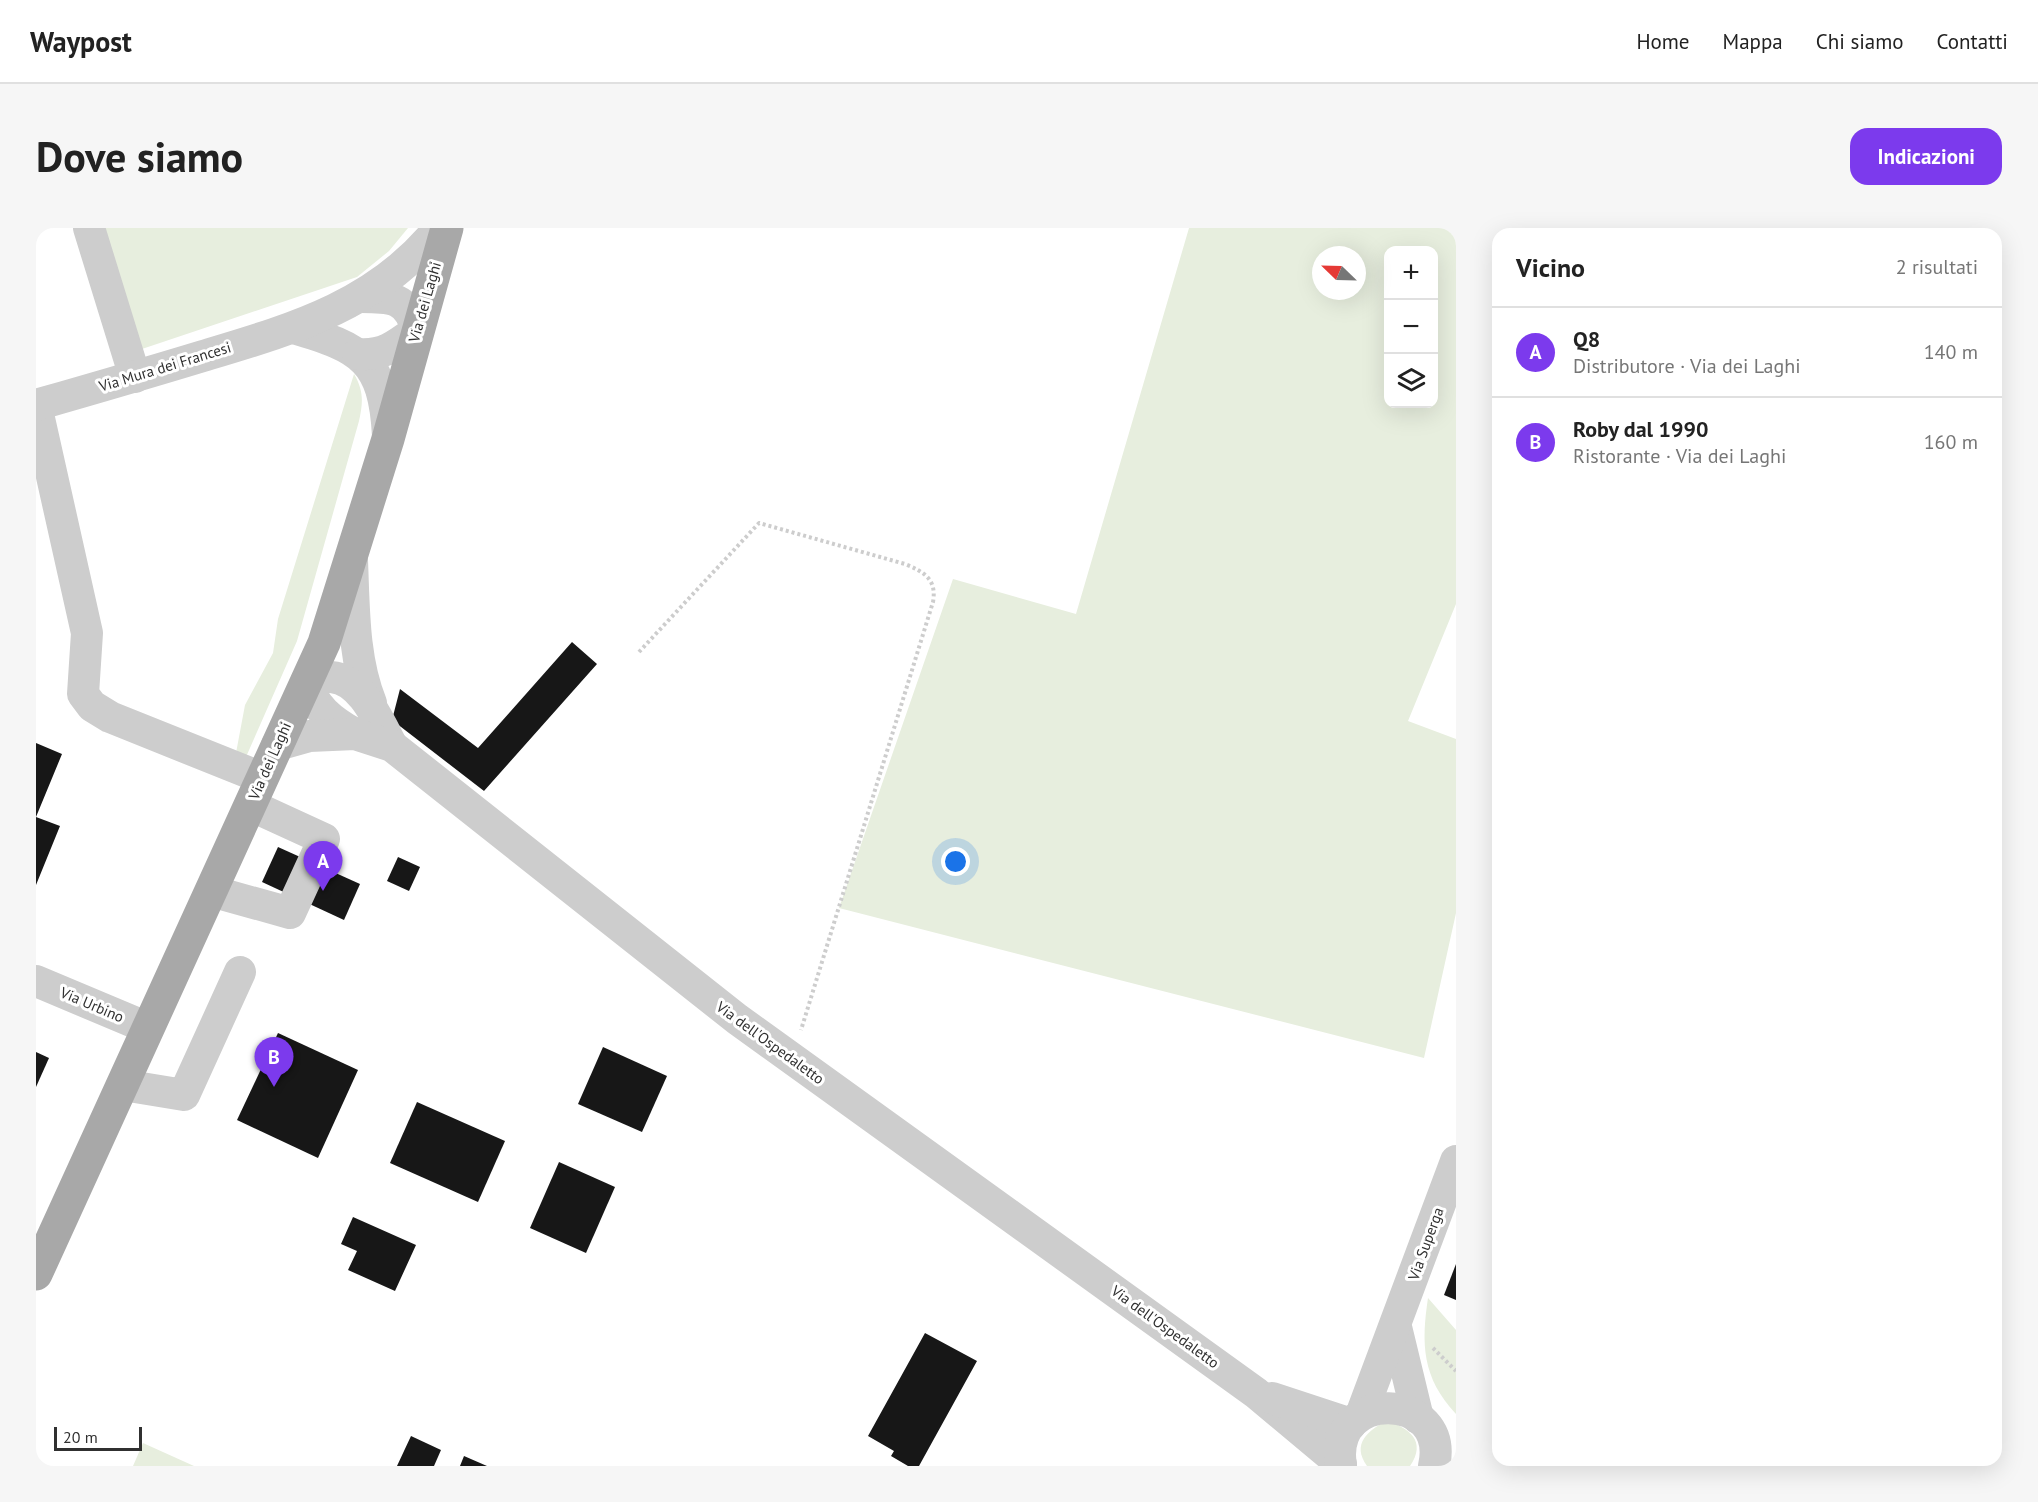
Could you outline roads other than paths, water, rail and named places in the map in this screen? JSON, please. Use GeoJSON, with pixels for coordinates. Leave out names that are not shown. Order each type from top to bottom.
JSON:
{"type":"FeatureCollection","features":[{"type":"Feature","properties":{"kind":"main road","name":"Via dei Laghi"},"geometry":{"type":"LineString","coordinates":[[36,1274],[324,643],[388,439],[447,228]]}},
{"type":"Feature","properties":{"kind":"street"},"geometry":{"type":"LineString","coordinates":[[88,228],[135,377]]}},
{"type":"Feature","properties":{"kind":"street","name":"Via Mura dei Francesi"},"geometry":{"type":"LineString","coordinates":[[36,405],[293,328],[361,297],[404,267],[439,228]]}},
{"type":"Feature","properties":{"kind":"street","name":"Via Mura dei Francesi"},"geometry":{"type":"LineString","coordinates":[[361,297],[381,297],[400,301],[412,313],[417,330]]}},
{"type":"Feature","properties":{"kind":"street"},"geometry":{"type":"LineString","coordinates":[[293,328],[344,344],[358,354],[372,370],[382,387],[388,439]]}},
{"type":"Feature","properties":{"kind":"street"},"geometry":{"type":"LineString","coordinates":[[358,354],[375,355],[389,350],[417,330]]}},
{"type":"Feature","properties":{"kind":"street"},"geometry":{"type":"LineString","coordinates":[[36,405],[87,633],[83,694],[92,706],[110,717],[256,792],[324,839],[291,913],[211,891]]}},
{"type":"Feature","properties":{"kind":"street"},"geometry":{"type":"LineString","coordinates":[[351,555],[366,726]]}},
{"type":"Feature","properties":{"kind":"street"},"geometry":{"type":"LineString","coordinates":[[307,680],[330,677],[347,681],[356,688],[366,726]]}},
{"type":"Feature","properties":{"kind":"street"},"geometry":{"type":"LineString","coordinates":[[277,746],[309,736],[366,726]]}},
{"type":"Feature","properties":{"kind":"street","name":"Via dell'Ospedaletto"},"geometry":{"type":"LineString","coordinates":[[366,726],[737,1019],[1256,1393],[1341,1465]]}},
{"type":"Feature","properties":{"kind":"street"},"geometry":{"type":"LineString","coordinates":[[123,1084],[184,1095],[240,972]]}},
{"type":"Feature","properties":{"kind":"street","name":"Via Urbino"},"geometry":{"type":"LineString","coordinates":[[36,981],[148,1028]]}},
{"type":"Feature","properties":{"kind":"street","name":"Via Superga"},"geometry":{"type":"LineString","coordinates":[[1341,1465],[1340,1450],[1356,1419],[1395,1327],[1456,1161]]}},
{"type":"Feature","properties":{"kind":"street"},"geometry":{"type":"LineString","coordinates":[[1395,1327],[1424,1424],[1434,1443],[1434,1466]]}},
{"type":"Feature","properties":{"kind":"street","name":"Via dell'Ospedaletto"},"geometry":{"type":"LineString","coordinates":[[1256,1393],[1356,1419]]}},
{"type":"Feature","properties":{"kind":"street"},"geometry":{"type":"LineString","coordinates":[[1356,1419],[1388,1407],[1404,1410],[1456,1451]]}},
{"type":"Feature","properties":{"kind":"street"},"geometry":{"type":"LineString","coordinates":[[1450,1466],[1456,1464]]}},
{"type":"Feature","properties":{"kind":"place","name":"Q8"},"geometry":{"type":"Point","coordinates":[323,891]}},
{"type":"Feature","properties":{"kind":"place","name":"Roby dal 1990"},"geometry":{"type":"Point","coordinates":[274,1087]}}]}
